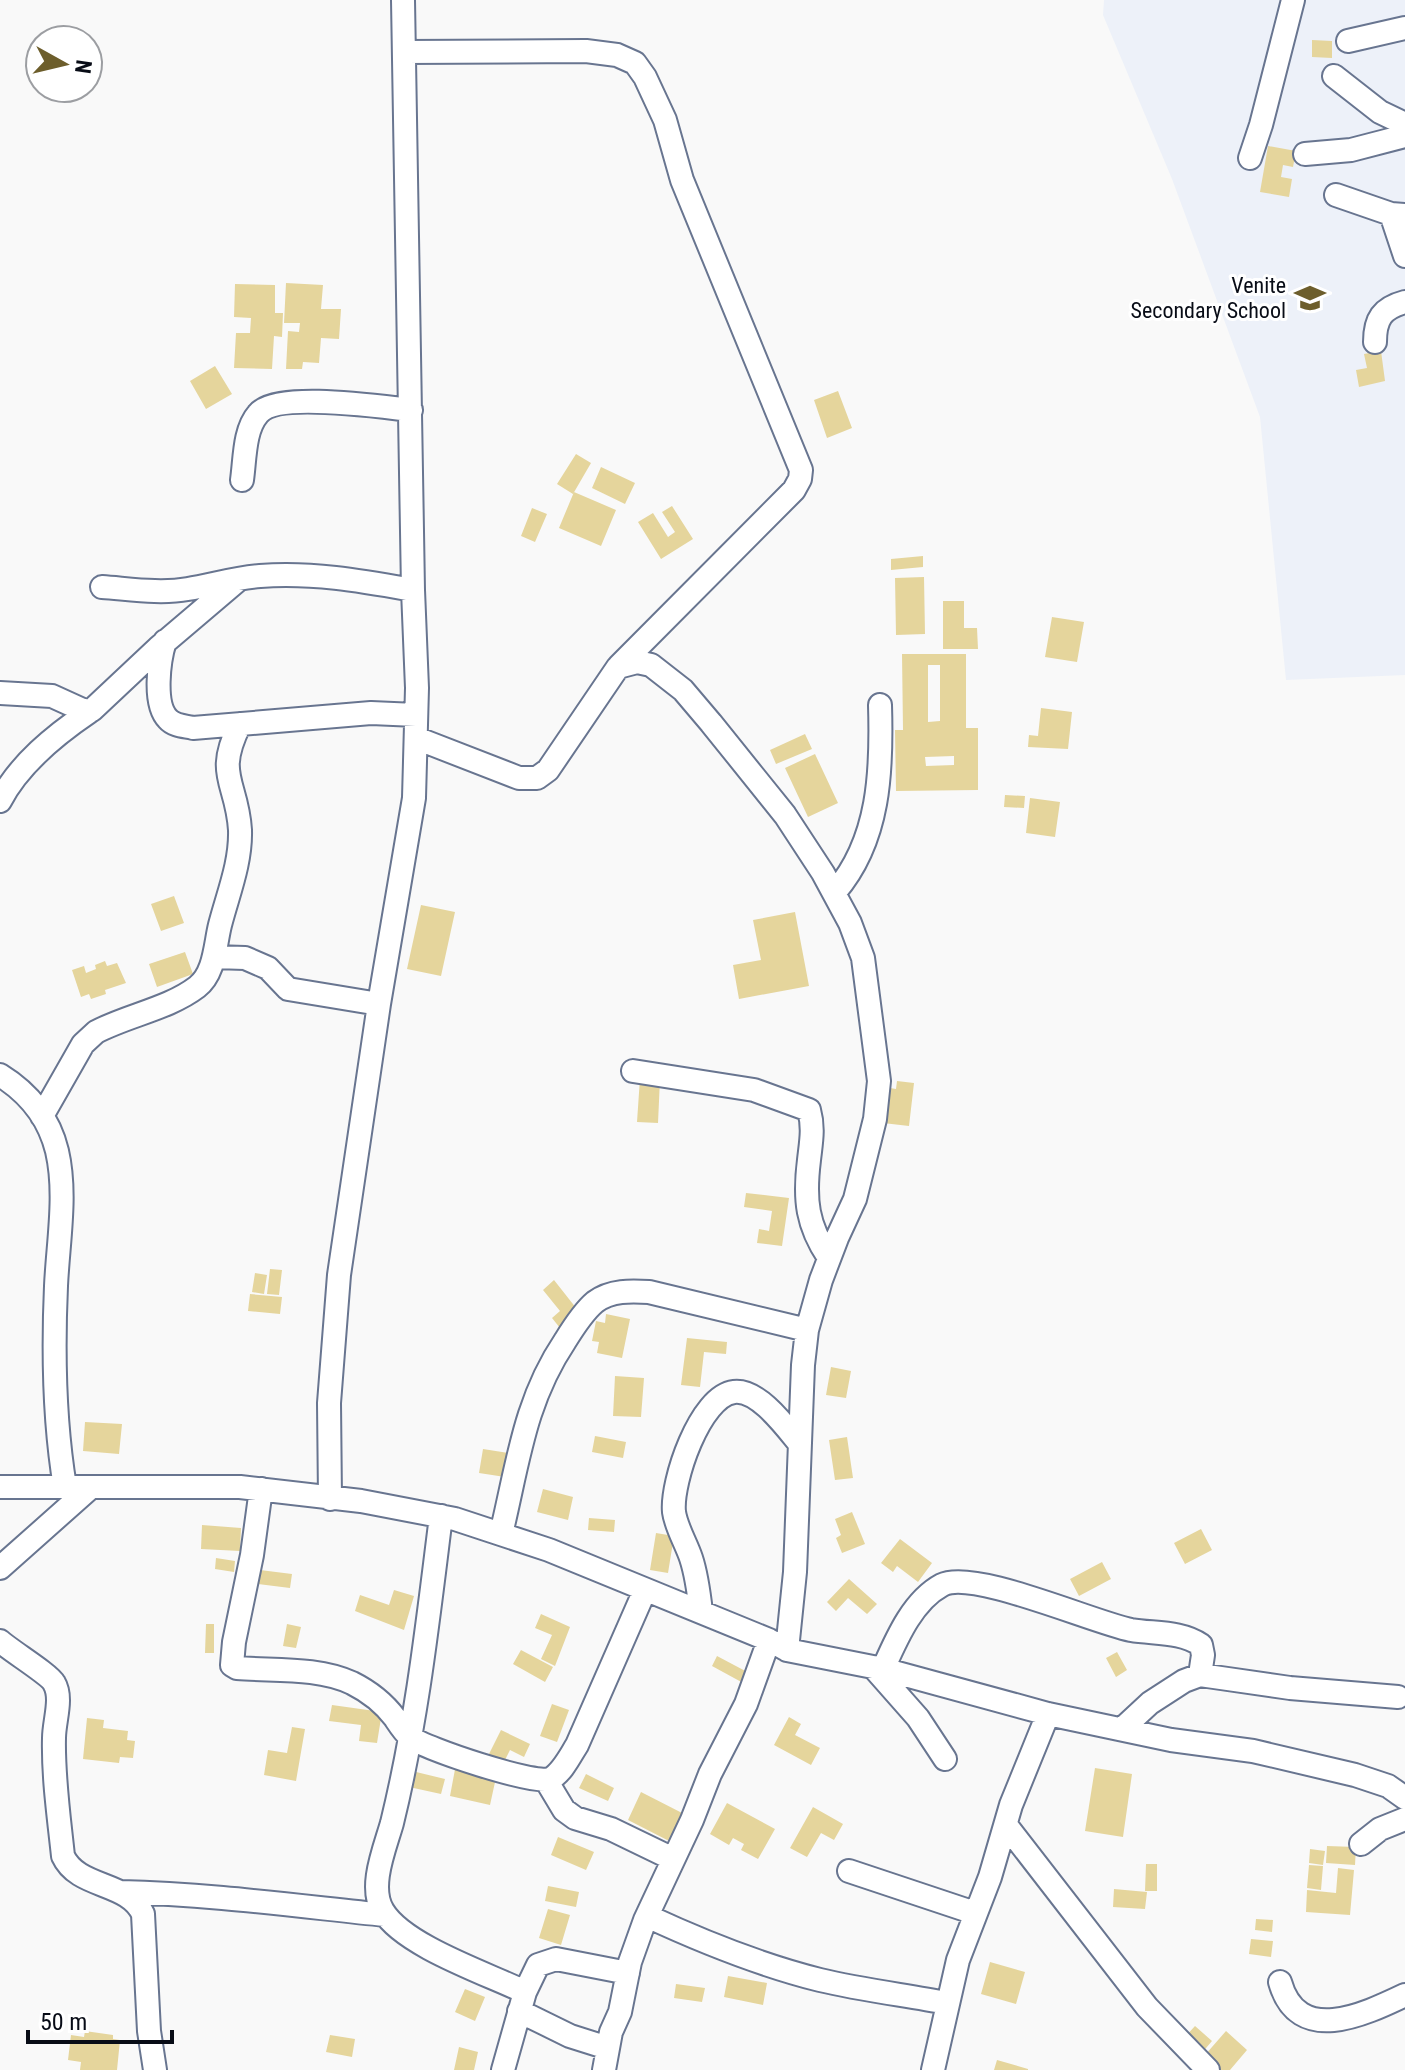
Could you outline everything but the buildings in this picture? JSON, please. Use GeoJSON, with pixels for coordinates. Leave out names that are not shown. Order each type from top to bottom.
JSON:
{"type":"FeatureCollection","features":[{"type":"Feature","properties":{"kind":"street"},"geometry":{"type":"LineString","coordinates":[[330,1499],[329,1403],[339,1275],[379,1004],[414,798],[416,715],[403,0]]}},
{"type":"Feature","properties":{"kind":"street"},"geometry":{"type":"LineString","coordinates":[[1250,158],[1293,0]]}},
{"type":"Feature","properties":{"kind":"street"},"geometry":{"type":"LineString","coordinates":[[1348,41],[1405,28]]}},
{"type":"Feature","properties":{"kind":"street"},"geometry":{"type":"LineString","coordinates":[[404,52],[586,51],[617,55],[635,63],[665,120],[682,180],[801,470],[794,490],[618,667],[548,770],[537,778],[519,778],[416,738]]}},
{"type":"Feature","properties":{"kind":"street"},"geometry":{"type":"LineString","coordinates":[[1334,76],[1380,112],[1405,124]]}},
{"type":"Feature","properties":{"kind":"street"},"geometry":{"type":"LineString","coordinates":[[1305,154],[1351,150],[1405,136]]}},
{"type":"Feature","properties":{"kind":"street"},"geometry":{"type":"LineString","coordinates":[[1336,195],[1398,214],[1405,256]]}},
{"type":"Feature","properties":{"kind":"street"},"geometry":{"type":"LineString","coordinates":[[1375,342],[1375,330],[1383,311],[1405,302]]}},
{"type":"Feature","properties":{"kind":"street"},"geometry":{"type":"LineString","coordinates":[[242,480],[250,428],[259,412],[270,405],[332,402],[411,410]]}},
{"type":"Feature","properties":{"kind":"street"},"geometry":{"type":"LineString","coordinates":[[102,587],[187,590],[239,579],[322,575],[413,590]]}},
{"type":"Feature","properties":{"kind":"street"},"geometry":{"type":"LineString","coordinates":[[0,801],[33,757],[52,738],[100,704],[165,641],[239,579]]}},
{"type":"Feature","properties":{"kind":"street"},"geometry":{"type":"LineString","coordinates":[[165,641],[159,680],[160,704],[167,718],[177,725],[193,728],[371,713],[416,715]]}},
{"type":"Feature","properties":{"kind":"street"},"geometry":{"type":"LineString","coordinates":[[441,1516],[428,1635],[410,1737],[376,1892],[385,1915],[410,1936],[522,2001],[606,2059],[628,1973],[647,1916],[710,1774],[778,1645],[797,1541],[799,1443],[807,1330],[829,1258],[855,1199],[875,1119],[879,1081],[863,958],[835,892],[785,815],[683,690],[651,665],[637,662],[618,667]]}},
{"type":"Feature","properties":{"kind":"street"},"geometry":{"type":"LineString","coordinates":[[0,693],[52,696],[89,712]]}},
{"type":"Feature","properties":{"kind":"street"},"geometry":{"type":"LineString","coordinates":[[835,892],[851,873],[868,838],[881,747],[880,705]]}},
{"type":"Feature","properties":{"kind":"street"},"geometry":{"type":"LineString","coordinates":[[42,1116],[83,1044],[96,1032],[199,986],[214,957],[237,860],[240,831],[226,757],[240,724]]}},
{"type":"Feature","properties":{"kind":"street"},"geometry":{"type":"LineString","coordinates":[[214,957],[245,958],[268,968],[288,989],[379,1004]]}},
{"type":"Feature","properties":{"kind":"street"},"geometry":{"type":"LineString","coordinates":[[633,1071],[754,1090],[809,1110],[813,1126],[807,1209],[817,1240],[829,1258]]}},
{"type":"Feature","properties":{"kind":"street"},"geometry":{"type":"LineString","coordinates":[[0,1075],[31,1098],[48,1123],[57,1151],[60,1181],[55,1368],[57,1438],[65,1487]]}},
{"type":"Feature","properties":{"kind":"street"},"geometry":{"type":"LineString","coordinates":[[501,1534],[526,1420],[536,1393],[567,1337],[596,1302],[620,1292],[649,1292],[807,1330]]}},
{"type":"Feature","properties":{"kind":"street"},"geometry":{"type":"LineString","coordinates":[[701,1612],[698,1583],[674,1512],[680,1473],[701,1420],[718,1397],[735,1391],[753,1396],[774,1413],[799,1443]]}},
{"type":"Feature","properties":{"kind":"street"},"geometry":{"type":"LineString","coordinates":[[0,1487],[240,1487],[361,1501],[441,1516],[549,1550],[778,1645],[878,1668],[1048,1714],[1171,1740],[1253,1751],[1355,1775],[1388,1786],[1405,1798]]}},
{"type":"Feature","properties":{"kind":"street"},"geometry":{"type":"LineString","coordinates":[[0,1568],[90,1488]]}},
{"type":"Feature","properties":{"kind":"street"},"geometry":{"type":"LineString","coordinates":[[261,1489],[232,1665],[237,1668],[333,1675],[372,1694],[385,1705],[410,1737],[482,1765],[528,1778],[546,1780],[554,1777],[577,1745],[645,1590]]}},
{"type":"Feature","properties":{"kind":"street"},"geometry":{"type":"LineString","coordinates":[[878,1668],[911,1615],[944,1584],[962,1582],[1002,1590],[1128,1629],[1184,1636],[1201,1645],[1200,1675]]}},
{"type":"Feature","properties":{"kind":"street"},"geometry":{"type":"LineString","coordinates":[[0,1641],[48,1675],[56,1685],[53,1757],[63,1856],[67,1865],[97,1883],[121,1892],[138,1903],[143,1914],[149,2031],[155,2070]]}},
{"type":"Feature","properties":{"kind":"street"},"geometry":{"type":"LineString","coordinates":[[878,1668],[918,1718],[945,1759]]}},
{"type":"Feature","properties":{"kind":"street"},"geometry":{"type":"LineString","coordinates":[[1122,1729],[1150,1703],[1184,1681],[1200,1675],[1290,1688],[1398,1697]]}},
{"type":"Feature","properties":{"kind":"street"},"geometry":{"type":"LineString","coordinates":[[933,2070],[958,1960],[1048,1714]]}},
{"type":"Feature","properties":{"kind":"street"},"geometry":{"type":"LineString","coordinates":[[546,1780],[564,1810],[575,1818],[620,1833],[673,1859]]}},
{"type":"Feature","properties":{"kind":"street"},"geometry":{"type":"LineString","coordinates":[[1361,1844],[1380,1829],[1405,1819]]}},
{"type":"Feature","properties":{"kind":"street"},"geometry":{"type":"LineString","coordinates":[[1006,1825],[1147,2007],[1208,2070]]}},
{"type":"Feature","properties":{"kind":"street"},"geometry":{"type":"LineString","coordinates":[[849,1871],[975,1913]]}},
{"type":"Feature","properties":{"kind":"street"},"geometry":{"type":"LineString","coordinates":[[121,1892],[211,1896],[385,1915]]}},
{"type":"Feature","properties":{"kind":"street"},"geometry":{"type":"LineString","coordinates":[[647,1916],[744,1957],[793,1973],[947,2003]]}},
{"type":"Feature","properties":{"kind":"street"},"geometry":{"type":"LineString","coordinates":[[503,2070],[522,2001],[538,1965],[549,1960],[628,1973]]}},
{"type":"Feature","properties":{"kind":"street"},"geometry":{"type":"LineString","coordinates":[[1280,1982],[1288,2004],[1306,2017],[1320,2021],[1361,2016],[1405,1995]]}},
{"type":"Feature","properties":{"kind":"shaded area","name":"Venite Secondary School"},"geometry":{"type":"Polygon","coordinates":[[[1104,0],[1405,0],[1405,675],[1286,680],[1260,417],[1172,179],[1103,15],[1104,0]]]}},
{"type":"Feature","properties":{"kind":"place","name":"Venite Secondary School"},"geometry":{"type":"Point","coordinates":[1310,298]}}]}
